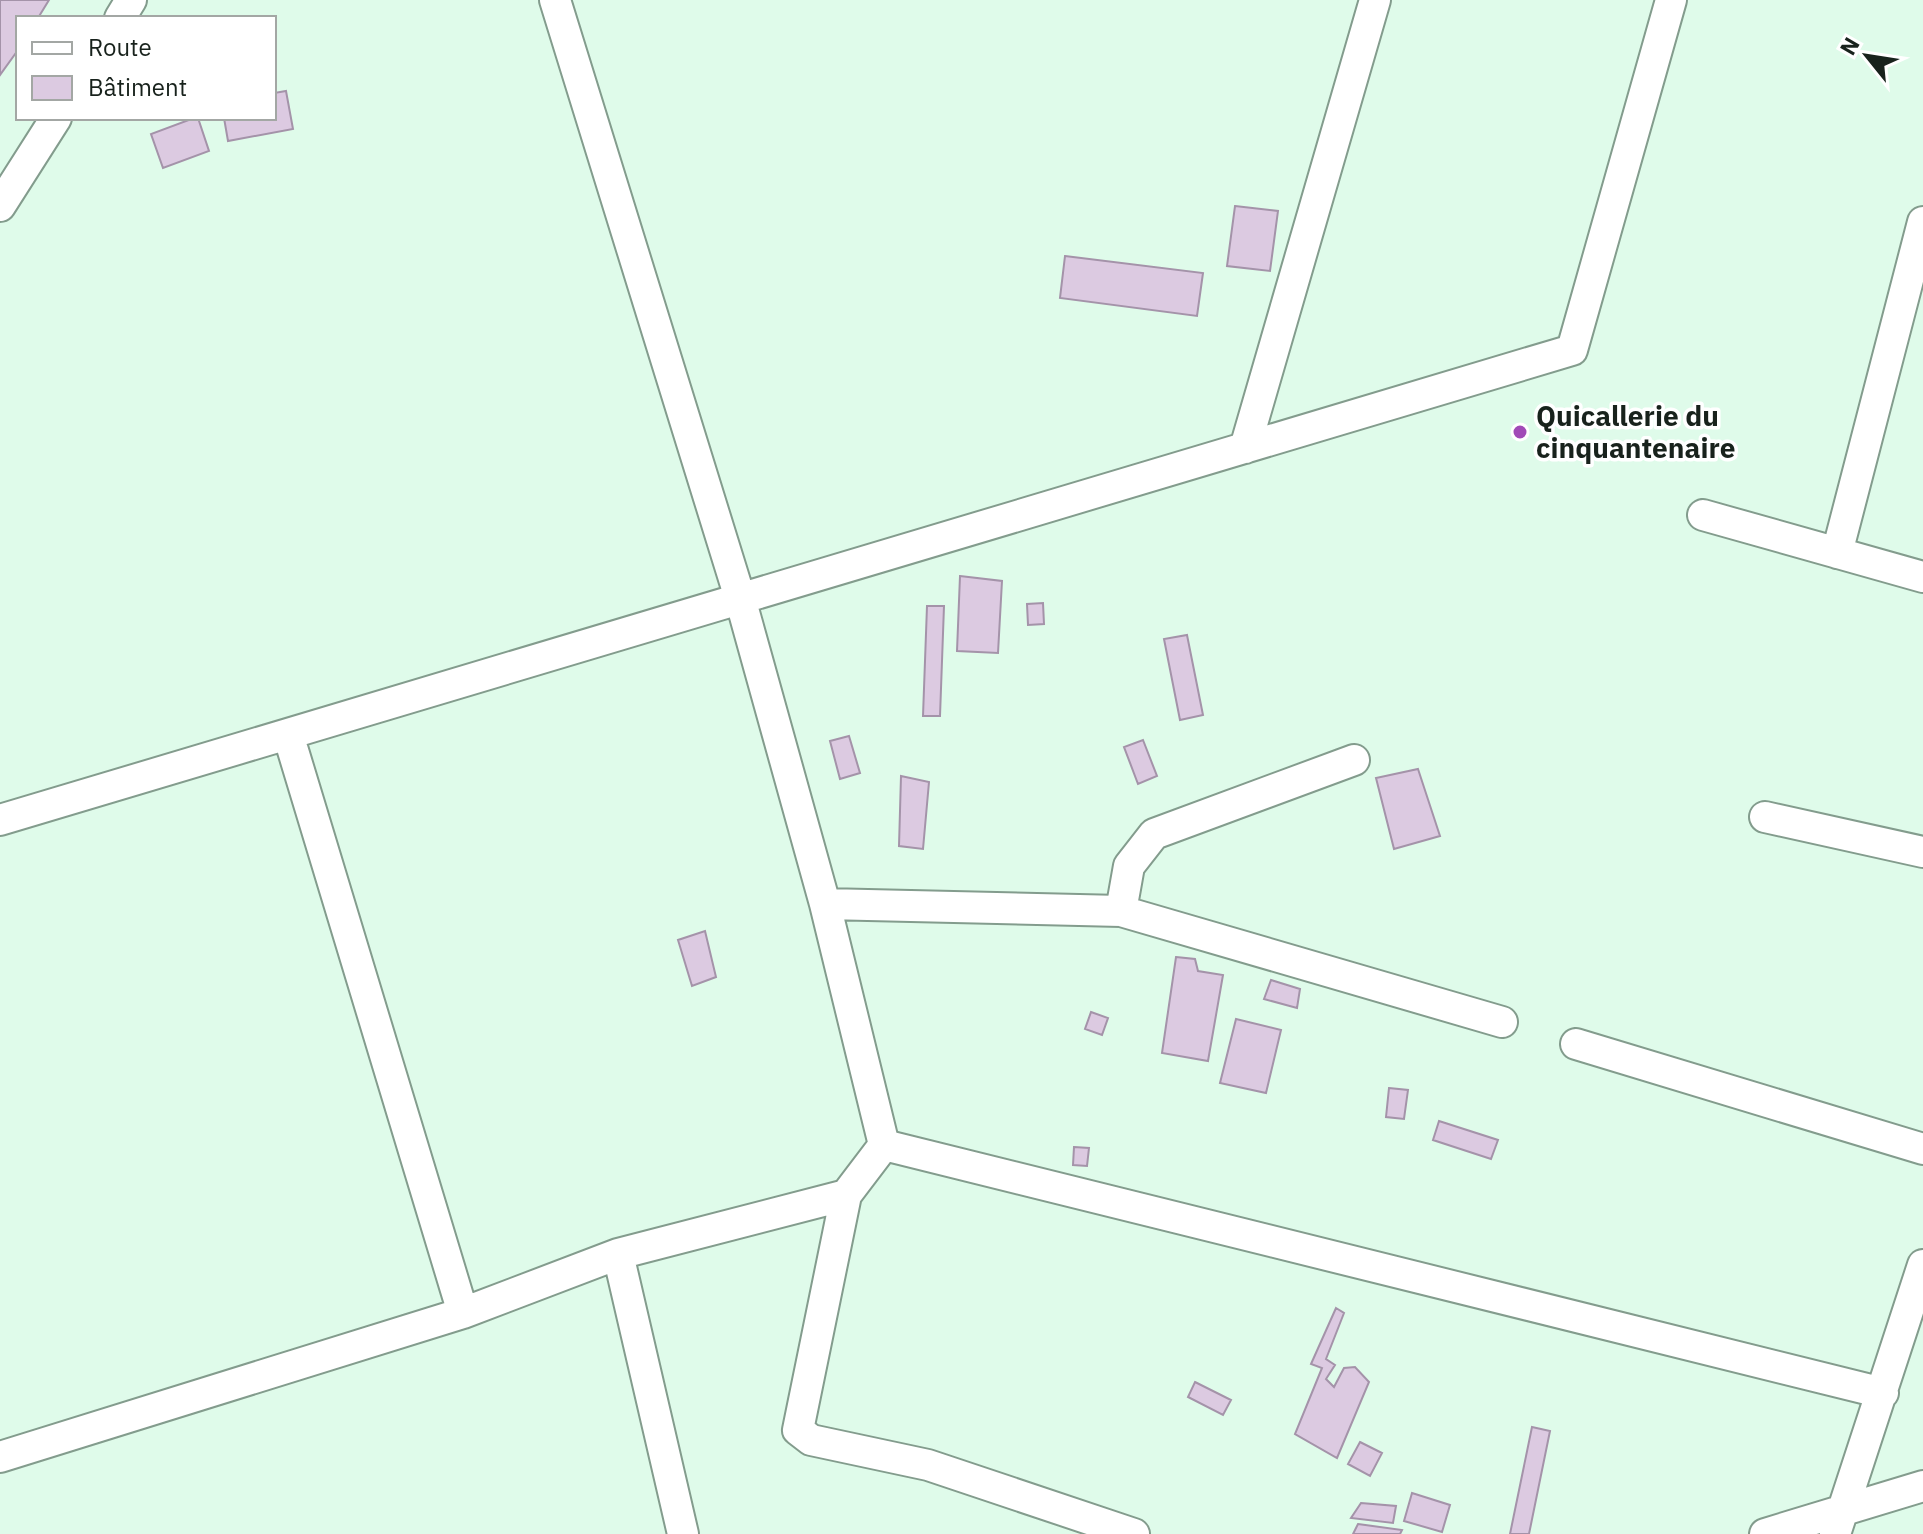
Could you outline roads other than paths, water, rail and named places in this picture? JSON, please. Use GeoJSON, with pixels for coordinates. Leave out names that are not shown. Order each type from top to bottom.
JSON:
{"type":"FeatureCollection","features":[{"type":"Feature","properties":{"kind":"street"},"geometry":{"type":"LineString","coordinates":[[555,0],[740,598],[825,904],[884,1145]]}},
{"type":"Feature","properties":{"kind":"street"},"geometry":{"type":"LineString","coordinates":[[1245,448],[1375,0]]}},
{"type":"Feature","properties":{"kind":"street"},"geometry":{"type":"LineString","coordinates":[[0,820],[1572,350],[1671,0]]}},
{"type":"Feature","properties":{"kind":"street"},"geometry":{"type":"LineString","coordinates":[[0,206],[55,120]]}},
{"type":"Feature","properties":{"kind":"street"},"geometry":{"type":"LineString","coordinates":[[1837,553],[1923,222]]}},
{"type":"Feature","properties":{"kind":"street"},"geometry":{"type":"LineString","coordinates":[[1703,515],[1923,577]]}},
{"type":"Feature","properties":{"kind":"street"},"geometry":{"type":"LineString","coordinates":[[288,734],[463,1313]]}},
{"type":"Feature","properties":{"kind":"street"},"geometry":{"type":"LineString","coordinates":[[1121,911],[1129,866],[1154,834],[1354,760]]}},
{"type":"Feature","properties":{"kind":"street"},"geometry":{"type":"LineString","coordinates":[[1765,817],[1923,852]]}},
{"type":"Feature","properties":{"kind":"street"},"geometry":{"type":"LineString","coordinates":[[825,904],[1121,911],[1502,1022]]}},
{"type":"Feature","properties":{"kind":"street"},"geometry":{"type":"LineString","coordinates":[[1576,1044],[1923,1149]]}},
{"type":"Feature","properties":{"kind":"street"},"geometry":{"type":"LineString","coordinates":[[884,1145],[846,1195],[798,1430],[811,1440],[928,1465],[1134,1534]]}},
{"type":"Feature","properties":{"kind":"street"},"geometry":{"type":"LineString","coordinates":[[884,1145],[1883,1393]]}},
{"type":"Feature","properties":{"kind":"street"},"geometry":{"type":"LineString","coordinates":[[0,1457],[463,1313],[618,1254],[846,1195]]}},
{"type":"Feature","properties":{"kind":"street"},"geometry":{"type":"LineString","coordinates":[[618,1254],[683,1534]]}},
{"type":"Feature","properties":{"kind":"street"},"geometry":{"type":"LineString","coordinates":[[1838,1522],[1923,1265]]}},
{"type":"Feature","properties":{"kind":"street"},"geometry":{"type":"LineString","coordinates":[[1765,1534],[1838,1522],[1923,1486]]}},
{"type":"Feature","properties":{"kind":"place","name":"Quicallerie du cinquantenaire"},"geometry":{"type":"Point","coordinates":[1520,432]}}]}
